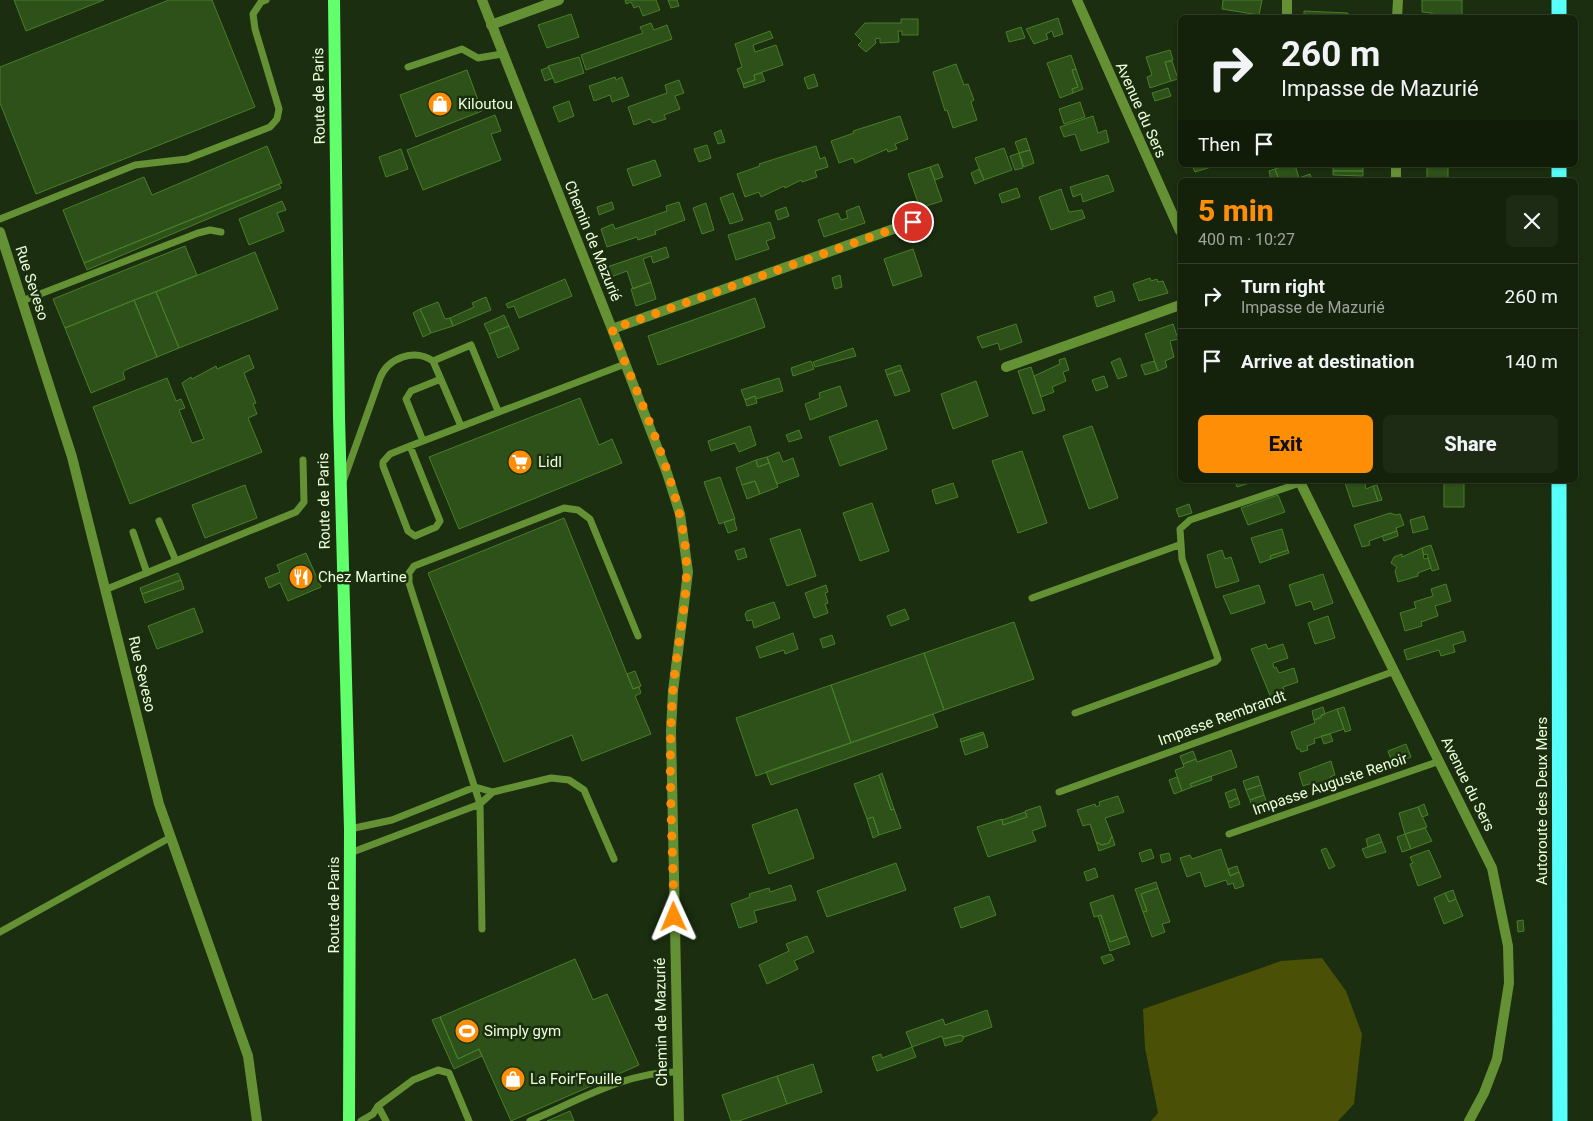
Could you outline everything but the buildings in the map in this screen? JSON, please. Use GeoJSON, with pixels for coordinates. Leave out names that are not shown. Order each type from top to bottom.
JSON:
{"type":"FeatureCollection","features":[{"type":"Feature","properties":{"kind":"highway"},"geometry":{"type":"LineString","coordinates":[[1559,0],[1559,15]]}},
{"type":"Feature","properties":{"kind":"highway","name":"Autoroute des Deux Mers"},"geometry":{"type":"LineString","coordinates":[[1559,483],[1560,1121]]}},
{"type":"Feature","properties":{"kind":"main road","name":"Route de Paris"},"geometry":{"type":"LineString","coordinates":[[334,0],[341,486],[350,829],[349,1121]]}},
{"type":"Feature","properties":{"kind":"street","name":"Chemin de Mazurié"},"geometry":{"type":"LineString","coordinates":[[482,0],[612,329],[667,473],[680,514],[688,572],[673,691],[671,731],[679,1121]]}},
{"type":"Feature","properties":{"kind":"street"},"geometry":{"type":"LineString","coordinates":[[491,25],[560,0]]}},
{"type":"Feature","properties":{"kind":"street","name":"Avenue du Sers"},"geometry":{"type":"LineString","coordinates":[[1077,0],[1178,227]]}},
{"type":"Feature","properties":{"kind":"street"},"geometry":{"type":"LineString","coordinates":[[1287,0],[1287,15]]}},
{"type":"Feature","properties":{"kind":"street"},"geometry":{"type":"LineString","coordinates":[[1398,0],[1398,15]]}},
{"type":"Feature","properties":{"kind":"street"},"geometry":{"type":"LineString","coordinates":[[612,329],[913,222]]}},
{"type":"Feature","properties":{"kind":"street","name":"Rue Seveso"},"geometry":{"type":"LineString","coordinates":[[0,232],[72,457],[107,589],[159,804],[248,1056],[257,1121]]}},
{"type":"Feature","properties":{"kind":"street"},"geometry":{"type":"LineString","coordinates":[[1006,366],[1178,306]]}},
{"type":"Feature","properties":{"kind":"street","name":"Avenue du Sers"},"geometry":{"type":"LineString","coordinates":[[1302,483],[1492,868],[1508,946],[1509,983],[1497,1059],[1484,1093],[1469,1121]]}},
{"type":"Feature","properties":{"kind":"lane"},"geometry":{"type":"LineString","coordinates":[[0,219],[135,165],[187,159],[270,127],[277,119],[279,109],[255,29],[253,14],[261,2],[266,0]]}},
{"type":"Feature","properties":{"kind":"lane"},"geometry":{"type":"LineString","coordinates":[[408,67],[462,49],[478,58],[502,54]]}},
{"type":"Feature","properties":{"kind":"lane"},"geometry":{"type":"LineString","coordinates":[[22,301],[198,233],[210,230],[221,232]]}},
{"type":"Feature","properties":{"kind":"lane"},"geometry":{"type":"LineString","coordinates":[[341,486],[384,368],[395,360],[416,355],[433,361],[471,345],[498,411]]}},
{"type":"Feature","properties":{"kind":"lane"},"geometry":{"type":"LineString","coordinates":[[433,361],[461,426]]}},
{"type":"Feature","properties":{"kind":"lane"},"geometry":{"type":"LineString","coordinates":[[410,446],[440,521],[436,527],[414,536],[408,531],[383,462],[390,454],[410,446],[461,426],[498,411],[625,364]]}},
{"type":"Feature","properties":{"kind":"lane"},"geometry":{"type":"LineString","coordinates":[[423,441],[406,399],[412,391],[441,379]]}},
{"type":"Feature","properties":{"kind":"lane"},"geometry":{"type":"LineString","coordinates":[[107,589],[296,512],[304,502],[303,460]]}},
{"type":"Feature","properties":{"kind":"lane"},"geometry":{"type":"LineString","coordinates":[[1075,713],[1210,665],[1218,659],[1182,559],[1180,529],[1190,520],[1295,483]]}},
{"type":"Feature","properties":{"kind":"lane"},"geometry":{"type":"LineString","coordinates":[[482,929],[480,804],[409,582],[409,574],[414,566],[564,508],[578,510],[590,519],[638,636]]}},
{"type":"Feature","properties":{"kind":"lane"},"geometry":{"type":"LineString","coordinates":[[159,521],[176,561]]}},
{"type":"Feature","properties":{"kind":"lane"},"geometry":{"type":"LineString","coordinates":[[133,532],[147,573]]}},
{"type":"Feature","properties":{"kind":"lane"},"geometry":{"type":"LineString","coordinates":[[1032,598],[1180,546]]}},
{"type":"Feature","properties":{"kind":"lane","name":"Impasse Rembrandt"},"geometry":{"type":"LineString","coordinates":[[1059,792],[1395,671]]}},
{"type":"Feature","properties":{"kind":"lane","name":"Impasse Auguste Renoir"},"geometry":{"type":"LineString","coordinates":[[1229,834],[1440,761]]}},
{"type":"Feature","properties":{"kind":"lane"},"geometry":{"type":"LineString","coordinates":[[350,829],[392,820],[475,787],[493,792],[551,778],[569,780],[584,790],[614,859]]}},
{"type":"Feature","properties":{"kind":"lane"},"geometry":{"type":"LineString","coordinates":[[350,853],[480,804],[493,792]]}},
{"type":"Feature","properties":{"kind":"lane"},"geometry":{"type":"LineString","coordinates":[[0,932],[171,837]]}},
{"type":"Feature","properties":{"kind":"lane"},"geometry":{"type":"LineString","coordinates":[[361,1121],[373,1114],[378,1106],[413,1080],[438,1070],[449,1073],[469,1121]]}},
{"type":"Feature","properties":{"kind":"lane"},"geometry":{"type":"LineString","coordinates":[[530,1121],[629,1079],[657,1072],[677,1072]]}},
{"type":"Feature","properties":{"kind":"lane"},"geometry":{"type":"LineString","coordinates":[[378,1106],[386,1121]]}},
{"type":"Feature","properties":{"kind":"shaded area"},"geometry":{"type":"Polygon","coordinates":[[[1322,958],[1346,991],[1362,1034],[1354,1104],[1338,1121],[1151,1121],[1158,1113],[1145,1048],[1143,1009],[1281,961],[1322,958]]]}},
{"type":"Feature","properties":{"kind":"place","name":"Kiloutou"},"geometry":{"type":"Point","coordinates":[440,104]}},
{"type":"Feature","properties":{"kind":"place","name":"Lidl"},"geometry":{"type":"Point","coordinates":[520,462]}},
{"type":"Feature","properties":{"kind":"place","name":"Chez Martine"},"geometry":{"type":"Point","coordinates":[301,577]}},
{"type":"Feature","properties":{"kind":"place","name":"Simply gym"},"geometry":{"type":"Point","coordinates":[467,1031]}},
{"type":"Feature","properties":{"kind":"place","name":"La Foir'Fouille"},"geometry":{"type":"Point","coordinates":[513,1079]}},
{"type":"Feature","properties":{"kind":"route"},"geometry":{"type":"LineString","coordinates":[[674,917],[671,731],[673,691],[688,572],[685,542],[680,514],[667,473],[612,329],[913,222]]}}]}
